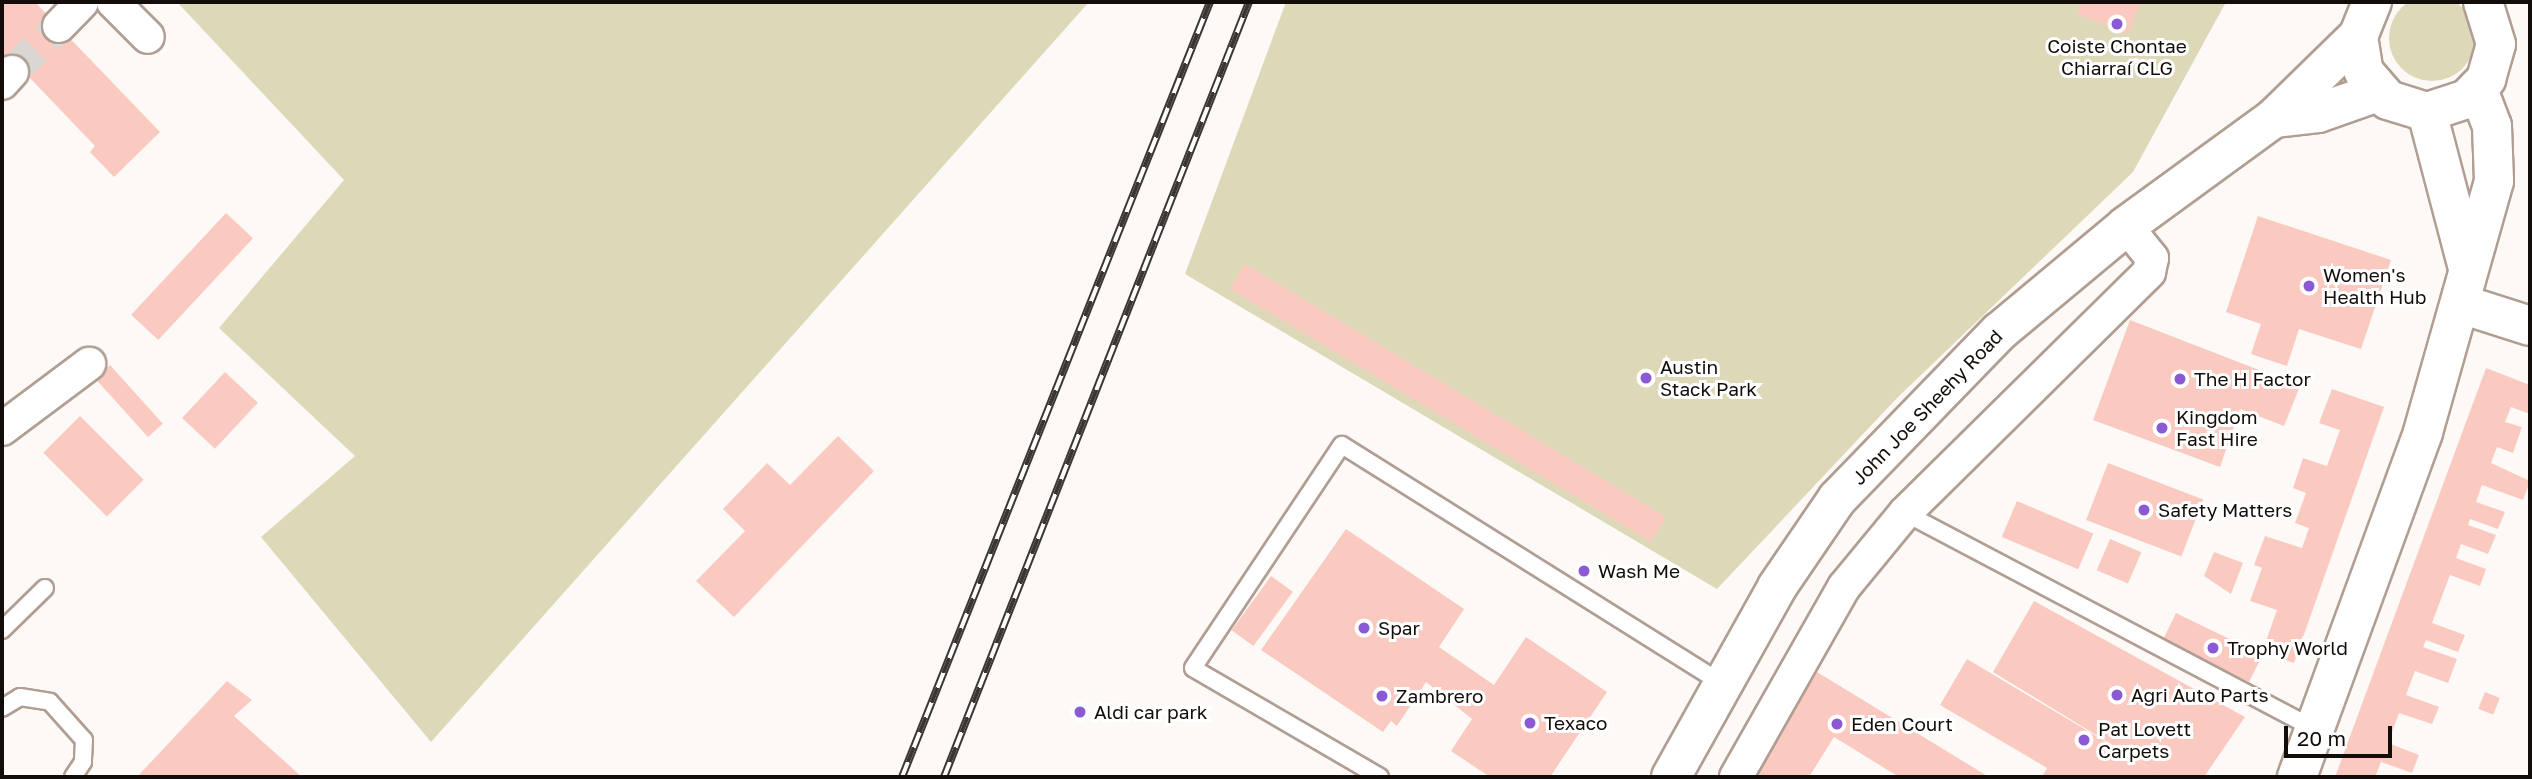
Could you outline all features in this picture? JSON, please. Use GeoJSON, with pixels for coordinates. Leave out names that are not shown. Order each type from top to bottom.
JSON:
{"type":"FeatureCollection","features":[{"type":"Feature","properties":{"kind":"main road"},"geometry":{"type":"LineString","coordinates":[[2365,19],[2360,61],[2378,92],[2399,106],[2427,112],[2454,106],[2478,89],[2496,44],[2483,2]]}},
{"type":"Feature","properties":{"kind":"main road","name":"John Joe Sheehy Road"},"geometry":{"type":"LineString","coordinates":[[1671,777],[1777,587],[1837,499],[1999,332],[2126,226],[2274,118],[2365,19]]}},
{"type":"Feature","properties":{"kind":"main road"},"geometry":{"type":"LineString","coordinates":[[2297,777],[2317,730],[2423,432],[2494,181],[2492,126],[2478,89]]}},
{"type":"Feature","properties":{"kind":"main road","name":"John Joe Sheehy Road"},"geometry":{"type":"LineString","coordinates":[[2274,118],[2318,113],[2378,92]]}},
{"type":"Feature","properties":{"kind":"main road"},"geometry":{"type":"LineString","coordinates":[[2427,112],[2464,287],[2530,326]]}},
{"type":"Feature","properties":{"kind":"street"},"geometry":{"type":"LineString","coordinates":[[59,26],[82,2]]}},
{"type":"Feature","properties":{"kind":"street"},"geometry":{"type":"LineString","coordinates":[[113,2],[148,37]]}},
{"type":"Feature","properties":{"kind":"street"},"geometry":{"type":"LineString","coordinates":[[1736,777],[1843,587],[1905,513],[2148,272],[2152,258],[2126,226]]}},
{"type":"Feature","properties":{"kind":"street"},"geometry":{"type":"LineString","coordinates":[[2,429],[89,364]]}},
{"type":"Feature","properties":{"kind":"lane"},"geometry":{"type":"LineString","coordinates":[[1380,777],[1193,668],[1342,445],[1723,684]]}},
{"type":"Feature","properties":{"kind":"lane"},"geometry":{"type":"LineString","coordinates":[[1905,513],[2317,730]]}},
{"type":"Feature","properties":{"kind":"lane"},"geometry":{"type":"LineString","coordinates":[[2,630],[45,588]]}},
{"type":"Feature","properties":{"kind":"lane"},"geometry":{"type":"LineString","coordinates":[[2,708],[20,697],[50,702],[84,740],[83,762],[73,777]]}},
{"type":"Feature","properties":{"kind":"shaded area"},"geometry":{"type":"Polygon","coordinates":[[[2432,-5],[2456,2],[2468,14],[2475,38],[2468,62],[2456,74],[2432,81],[2408,74],[2396,62],[2389,38],[2396,14],[2408,2],[2432,-5]]]}},
{"type":"Feature","properties":{"kind":"shaded area"},"geometry":{"type":"Polygon","coordinates":[[[177,2],[1089,2],[431,742],[261,537],[355,456],[219,328],[344,180],[177,2]]]}},
{"type":"Feature","properties":{"kind":"shaded area","name":"Austin Stack Park"},"geometry":{"type":"Polygon","coordinates":[[[1286,2],[2226,2],[2133,172],[1897,398],[1717,589],[1185,274],[1286,2]]]}},
{"type":"Feature","properties":{"kind":"building"},"geometry":{"type":"Polygon","coordinates":[[[2,2],[35,2],[160,132],[114,177],[90,152],[95,146],[28,76],[21,82],[2,61],[2,2]]]}},
{"type":"Feature","properties":{"kind":"building","name":"Coiste Chontae Chiarraí CLG"},"geometry":{"type":"Polygon","coordinates":[[[2082,2],[2141,2],[2128,34],[2077,14],[2082,2]]]}},
{"type":"Feature","properties":{"kind":"building"},"geometry":{"type":"Polygon","coordinates":[[[226,213],[253,238],[158,340],[131,315],[226,213]]]}},
{"type":"Feature","properties":{"kind":"building","name":"Women's Health Hub"},"geometry":{"type":"Polygon","coordinates":[[[2258,216],[2391,260],[2361,349],[2299,329],[2287,366],[2251,354],[2261,324],[2226,312],[2258,216]]]}},
{"type":"Feature","properties":{"kind":"building"},"geometry":{"type":"Polygon","coordinates":[[[1245,264],[1666,517],[1651,542],[1230,289],[1245,264]]]}},
{"type":"Feature","properties":{"kind":"building","name":"The H Factor"},"geometry":{"type":"Polygon","coordinates":[[[2130,320],[2300,386],[2284,426],[2240,409],[2220,467],[2093,420],[2130,320]]]}},
{"type":"Feature","properties":{"kind":"building"},"geometry":{"type":"Polygon","coordinates":[[[110,365],[163,424],[148,437],[95,378],[110,365]]]}},
{"type":"Feature","properties":{"kind":"building"},"geometry":{"type":"Polygon","coordinates":[[[2486,368],[2530,385],[2530,414],[2511,407],[2505,422],[2522,427],[2513,453],[2497,447],[2491,463],[2530,481],[2523,500],[2482,485],[2476,502],[2505,512],[2498,529],[2470,519],[2468,525],[2496,535],[2488,554],[2461,544],[2456,558],[2486,569],[2480,586],[2450,575],[2432,623],[2465,635],[2458,652],[2426,640],[2423,647],[2457,659],[2448,683],[2415,671],[2406,695],[2439,707],[2432,724],[2399,713],[2388,743],[2419,755],[2412,773],[2381,762],[2375,777],[2335,777],[2486,368]]]}},
{"type":"Feature","properties":{"kind":"building"},"geometry":{"type":"Polygon","coordinates":[[[225,372],[258,403],[215,449],[182,418],[225,372]]]}},
{"type":"Feature","properties":{"kind":"building"},"geometry":{"type":"Polygon","coordinates":[[[2332,389],[2384,407],[2294,663],[2262,652],[2277,610],[2250,601],[2262,568],[2254,565],[2265,536],[2302,548],[2309,528],[2295,523],[2306,493],[2293,488],[2303,458],[2327,466],[2340,430],[2319,423],[2332,389]]]}},
{"type":"Feature","properties":{"kind":"building"},"geometry":{"type":"Polygon","coordinates":[[[80,416],[144,480],[107,516],[43,453],[80,416]]]}},
{"type":"Feature","properties":{"kind":"building"},"geometry":{"type":"Polygon","coordinates":[[[838,436],[874,471],[734,617],[696,581],[745,531],[723,509],[767,463],[790,485],[838,436]]]}},
{"type":"Feature","properties":{"kind":"building","name":"Safety Matters"},"geometry":{"type":"Polygon","coordinates":[[[2108,463],[2203,500],[2181,557],[2086,520],[2108,463]]]}},
{"type":"Feature","properties":{"kind":"building"},"geometry":{"type":"Polygon","coordinates":[[[2017,501],[2093,533],[2078,569],[2002,537],[2017,501]]]}},
{"type":"Feature","properties":{"kind":"building","name":"Spar"},"geometry":{"type":"Polygon","coordinates":[[[1346,529],[1464,609],[1439,647],[1494,685],[1526,637],[1607,692],[1550,777],[1490,777],[1451,751],[1472,719],[1426,682],[1397,726],[1391,721],[1383,732],[1261,650],[1346,529]]]}},
{"type":"Feature","properties":{"kind":"building"},"geometry":{"type":"Polygon","coordinates":[[[2110,539],[2141,552],[2128,584],[2097,570],[2110,539]]]}},
{"type":"Feature","properties":{"kind":"building"},"geometry":{"type":"Polygon","coordinates":[[[2214,552],[2243,563],[2231,594],[2204,576],[2214,552]]]}},
{"type":"Feature","properties":{"kind":"building"},"geometry":{"type":"Polygon","coordinates":[[[1271,576],[1293,592],[1253,646],[1232,630],[1271,576]]]}},
{"type":"Feature","properties":{"kind":"building","name":"Agri Auto Parts"},"geometry":{"type":"Polygon","coordinates":[[[2034,601],[2245,717],[2204,777],[2042,777],[2047,768],[1940,705],[1967,659],[2160,774],[1993,672],[2034,601]]]}},
{"type":"Feature","properties":{"kind":"building","name":"Trophy World"},"geometry":{"type":"Polygon","coordinates":[[[2176,613],[2262,655],[2249,682],[2163,640],[2176,613]]]}},
{"type":"Feature","properties":{"kind":"building","name":"Eden Court"},"geometry":{"type":"Polygon","coordinates":[[[1817,672],[1989,777],[1899,777],[1834,737],[1809,777],[1753,777],[1771,748],[1761,743],[1784,706],[1793,712],[1817,672]]]}},
{"type":"Feature","properties":{"kind":"building"},"geometry":{"type":"Polygon","coordinates":[[[227,681],[252,700],[234,716],[302,777],[137,777],[227,681]]]}},
{"type":"Feature","properties":{"kind":"building"},"geometry":{"type":"Polygon","coordinates":[[[2485,692],[2500,698],[2493,715],[2478,709],[2485,692]]]}},
{"type":"Feature","properties":{"kind":"tunnel"},"geometry":{"type":"LineString","coordinates":[[12,72],[59,26]]}},
{"type":"Feature","properties":{"kind":"railway"},"geometry":{"type":"LineString","coordinates":[[902,777],[1210,2]]}},
{"type":"Feature","properties":{"kind":"railway"},"geometry":{"type":"LineString","coordinates":[[944,777],[1249,2]]}},
{"type":"Feature","properties":{"kind":"place","name":"Coiste Chontae Chiarraí CLG"},"geometry":{"type":"Point","coordinates":[2117,24]}},
{"type":"Feature","properties":{"kind":"place","name":"Women's Health Hub"},"geometry":{"type":"Point","coordinates":[2309,286]}},
{"type":"Feature","properties":{"kind":"place","name":"Austin Stack Park"},"geometry":{"type":"Point","coordinates":[1646,378]}},
{"type":"Feature","properties":{"kind":"place","name":"The H Factor"},"geometry":{"type":"Point","coordinates":[2180,379]}},
{"type":"Feature","properties":{"kind":"place","name":"Kingdom Fast Hire"},"geometry":{"type":"Point","coordinates":[2162,428]}},
{"type":"Feature","properties":{"kind":"place","name":"Safety Matters"},"geometry":{"type":"Point","coordinates":[2144,510]}},
{"type":"Feature","properties":{"kind":"place","name":"Wash Me"},"geometry":{"type":"Point","coordinates":[1584,571]}},
{"type":"Feature","properties":{"kind":"place","name":"Spar"},"geometry":{"type":"Point","coordinates":[1364,628]}},
{"type":"Feature","properties":{"kind":"place","name":"Trophy World"},"geometry":{"type":"Point","coordinates":[2213,648]}},
{"type":"Feature","properties":{"kind":"place","name":"Agri Auto Parts"},"geometry":{"type":"Point","coordinates":[2117,695]}},
{"type":"Feature","properties":{"kind":"place","name":"Zambrero"},"geometry":{"type":"Point","coordinates":[1382,696]}},
{"type":"Feature","properties":{"kind":"place","name":"Aldi car park"},"geometry":{"type":"Point","coordinates":[1080,712]}},
{"type":"Feature","properties":{"kind":"place","name":"Texaco"},"geometry":{"type":"Point","coordinates":[1530,723]}},
{"type":"Feature","properties":{"kind":"place","name":"Eden Court"},"geometry":{"type":"Point","coordinates":[1837,724]}},
{"type":"Feature","properties":{"kind":"place","name":"Pat Lovett Carpets"},"geometry":{"type":"Point","coordinates":[2084,740]}}]}
